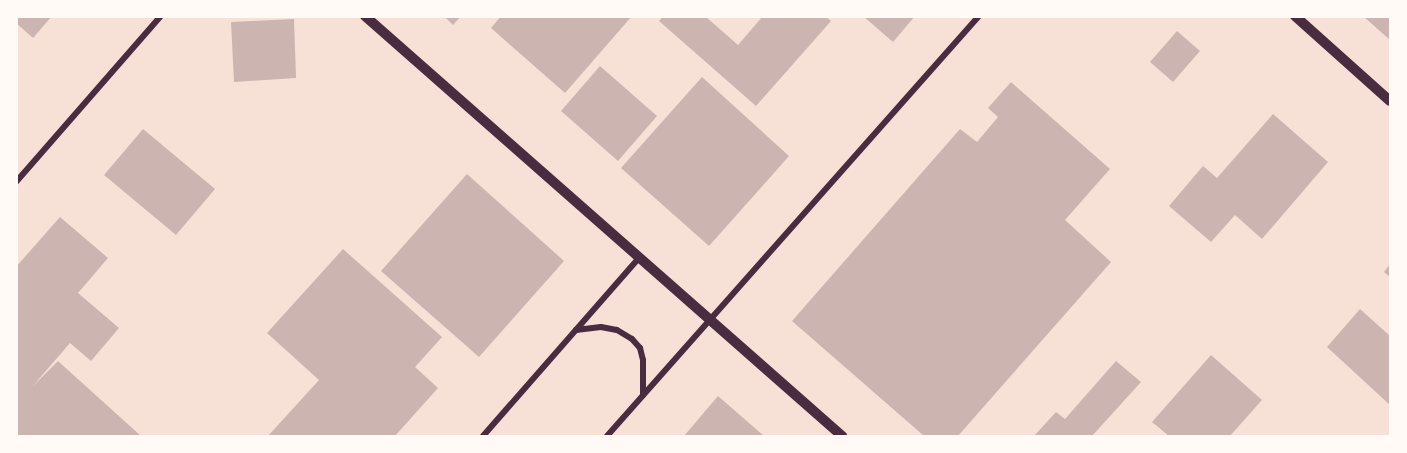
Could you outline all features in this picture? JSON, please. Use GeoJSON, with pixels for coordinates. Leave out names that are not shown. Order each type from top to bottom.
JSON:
{"type":"FeatureCollection","features":[{"type":"Feature","properties":{"kind":"street"},"geometry":{"type":"LineString","coordinates":[[16,182],[161,16]]}},
{"type":"Feature","properties":{"kind":"street"},"geometry":{"type":"LineString","coordinates":[[365,16],[842,436]]}},
{"type":"Feature","properties":{"kind":"street"},"geometry":{"type":"LineString","coordinates":[[608,436],[979,16]]}},
{"type":"Feature","properties":{"kind":"street"},"geometry":{"type":"LineString","coordinates":[[1295,16],[1390,100]]}},
{"type":"Feature","properties":{"kind":"street"},"geometry":{"type":"LineString","coordinates":[[483,436],[639,258]]}},
{"type":"Feature","properties":{"kind":"street"},"geometry":{"type":"LineString","coordinates":[[576,330],[609,328],[632,339],[640,348],[643,360],[643,396]]}},
{"type":"Feature","properties":{"kind":"building"},"geometry":{"type":"Polygon","coordinates":[[[16,16],[52,16],[33,38],[16,23],[16,16]]]}},
{"type":"Feature","properties":{"kind":"building"},"geometry":{"type":"Polygon","coordinates":[[[444,16],[461,16],[453,25],[444,16]]]}},
{"type":"Feature","properties":{"kind":"building"},"geometry":{"type":"Polygon","coordinates":[[[501,16],[632,16],[565,93],[491,28],[501,16]]]}},
{"type":"Feature","properties":{"kind":"building"},"geometry":{"type":"Polygon","coordinates":[[[663,16],[705,16],[738,45],[763,16],[825,16],[831,21],[756,106],[659,21],[663,16]]]}},
{"type":"Feature","properties":{"kind":"building"},"geometry":{"type":"Polygon","coordinates":[[[863,16],[915,16],[893,42],[863,16]]]}},
{"type":"Feature","properties":{"kind":"building"},"geometry":{"type":"Polygon","coordinates":[[[1363,16],[1390,16],[1390,40],[1363,16]]]}},
{"type":"Feature","properties":{"kind":"building"},"geometry":{"type":"Polygon","coordinates":[[[294,19],[296,78],[234,82],[231,22],[294,19]]]}},
{"type":"Feature","properties":{"kind":"building"},"geometry":{"type":"Polygon","coordinates":[[[1177,31],[1200,51],[1173,82],[1150,62],[1177,31]]]}},
{"type":"Feature","properties":{"kind":"building"},"geometry":{"type":"Polygon","coordinates":[[[600,66],[657,116],[618,161],[561,111],[600,66]]]}},
{"type":"Feature","properties":{"kind":"building"},"geometry":{"type":"Polygon","coordinates":[[[702,77],[789,156],[709,246],[621,168],[702,77]]]}},
{"type":"Feature","properties":{"kind":"building"},"geometry":{"type":"Polygon","coordinates":[[[1011,82],[1110,169],[1065,220],[1111,262],[958,436],[924,436],[792,321],[960,129],[977,142],[998,117],[988,108],[1011,82]]]}},
{"type":"Feature","properties":{"kind":"building"},"geometry":{"type":"Polygon","coordinates":[[[1273,114],[1328,162],[1262,239],[1235,215],[1211,242],[1169,206],[1203,166],[1217,178],[1273,114]]]}},
{"type":"Feature","properties":{"kind":"building"},"geometry":{"type":"Polygon","coordinates":[[[143,129],[215,189],[176,235],[104,175],[143,129]]]}},
{"type":"Feature","properties":{"kind":"building"},"geometry":{"type":"Polygon","coordinates":[[[467,174],[564,261],[479,357],[381,271],[467,174]]]}},
{"type":"Feature","properties":{"kind":"building"},"geometry":{"type":"Polygon","coordinates":[[[60,217],[108,258],[78,293],[119,328],[91,361],[70,343],[32,387],[58,361],[141,436],[16,436],[16,267],[60,217]]]}},
{"type":"Feature","properties":{"kind":"building"},"geometry":{"type":"Polygon","coordinates":[[[343,249],[442,337],[415,367],[438,388],[395,436],[268,436],[319,380],[267,333],[343,249]]]}},
{"type":"Feature","properties":{"kind":"building"},"geometry":{"type":"Polygon","coordinates":[[[1390,264],[1390,277],[1384,272],[1390,264]]]}},
{"type":"Feature","properties":{"kind":"building"},"geometry":{"type":"Polygon","coordinates":[[[1360,309],[1390,336],[1390,405],[1327,347],[1360,309]]]}},
{"type":"Feature","properties":{"kind":"building"},"geometry":{"type":"Polygon","coordinates":[[[1211,355],[1262,400],[1230,436],[1169,436],[1152,422],[1211,355]]]}},
{"type":"Feature","properties":{"kind":"building"},"geometry":{"type":"Polygon","coordinates":[[[1116,361],[1141,382],[1092,436],[1034,436],[1056,412],[1065,419],[1116,361]]]}},
{"type":"Feature","properties":{"kind":"building"},"geometry":{"type":"Polygon","coordinates":[[[718,396],[764,436],[684,436],[718,396]]]}}]}
